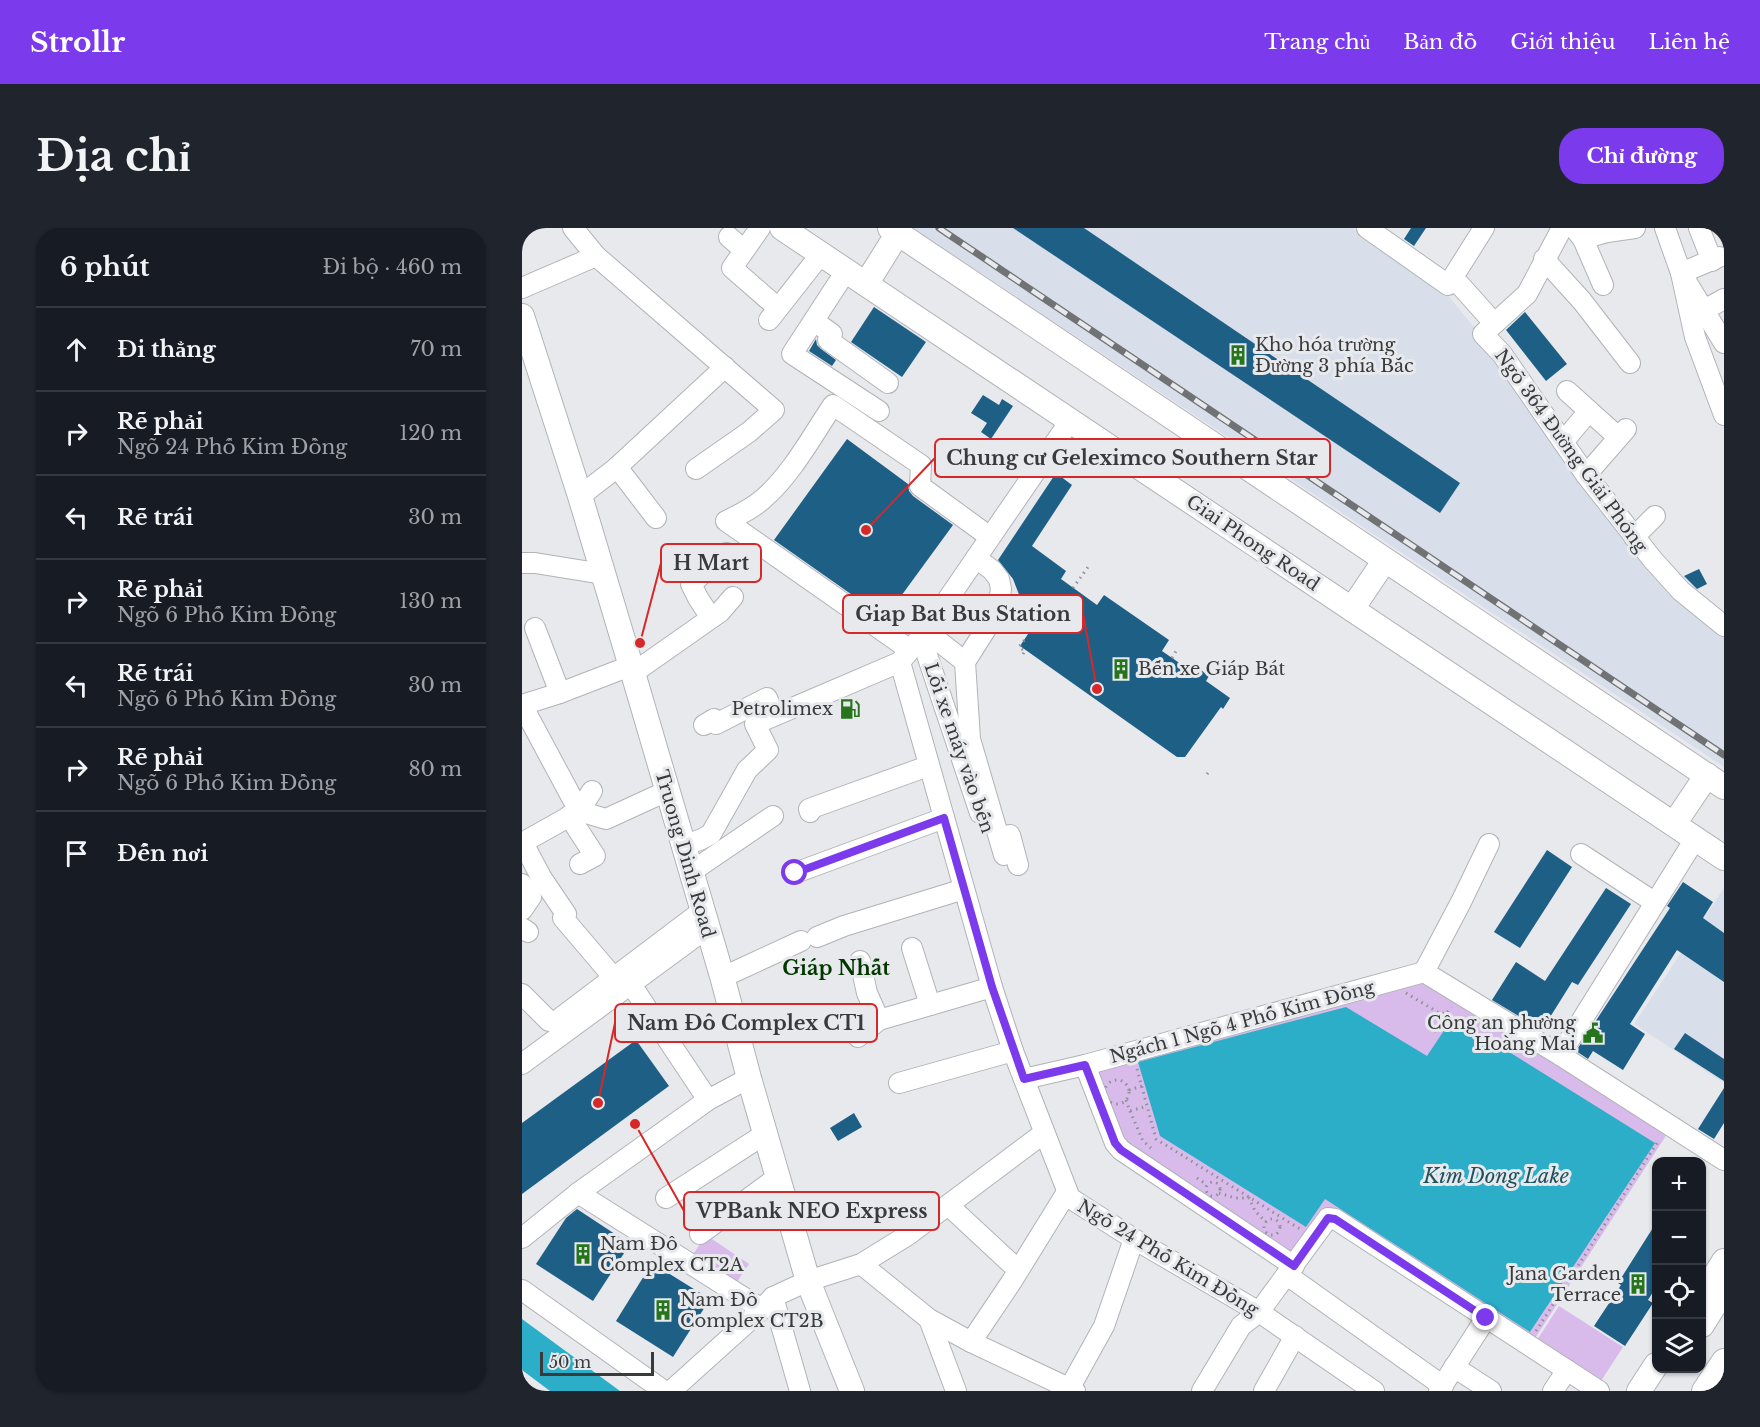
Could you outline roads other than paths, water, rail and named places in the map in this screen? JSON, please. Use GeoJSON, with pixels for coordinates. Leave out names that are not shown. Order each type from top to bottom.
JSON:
{"type":"FeatureCollection","features":[{"type":"Feature","properties":{"kind":"main road","name":"Giai Phong Road"},"geometry":{"type":"LineString","coordinates":[[782,228],[1724,858]]}},
{"type":"Feature","properties":{"kind":"main road"},"geometry":{"type":"LineString","coordinates":[[856,277],[894,231],[1715,781],[1674,824]]}},
{"type":"Feature","properties":{"kind":"main road","name":"Truong Dinh Road"},"geometry":{"type":"LineString","coordinates":[[522,315],[580,496],[632,670],[808,1281],[852,1391]]}},
{"type":"Feature","properties":{"kind":"main road"},"geometry":{"type":"LineString","coordinates":[[1348,606],[1381,557]]}},
{"type":"Feature","properties":{"kind":"main road"},"geometry":{"type":"LineString","coordinates":[[1706,1289],[1724,1262]]}},
{"type":"Feature","properties":{"kind":"main road"},"geometry":{"type":"LineString","coordinates":[[1705,1319],[1724,1290]]}},
{"type":"Feature","properties":{"kind":"main road"},"geometry":{"type":"LineString","coordinates":[[1704,1391],[1724,1361]]}},
{"type":"Feature","properties":{"kind":"main road"},"geometry":{"type":"LineString","coordinates":[[1639,1391],[1652,1371]]}},
{"type":"Feature","properties":{"kind":"main road"},"geometry":{"type":"LineString","coordinates":[[1658,1391],[1670,1373]]}},
{"type":"Feature","properties":{"kind":"street"},"geometry":{"type":"LineString","coordinates":[[573,228],[596,256],[774,410],[749,432],[696,469]]}},
{"type":"Feature","properties":{"kind":"street"},"geometry":{"type":"LineString","coordinates":[[760,228],[732,268],[774,314],[821,254]]}},
{"type":"Feature","properties":{"kind":"street","name":"Ngõ 364 Đường Giải Phóng"},"geometry":{"type":"LineString","coordinates":[[1367,228],[1450,282],[1460,285],[1494,323]]}},
{"type":"Feature","properties":{"kind":"street"},"geometry":{"type":"LineString","coordinates":[[1450,282],[1483,228]]}},
{"type":"Feature","properties":{"kind":"street","name":"Ngõ 364 Đường Giải Phóng"},"geometry":{"type":"LineString","coordinates":[[1562,228],[1527,294],[1483,334],[1502,354],[1586,475],[1634,537],[1682,591],[1724,626]]}},
{"type":"Feature","properties":{"kind":"street"},"geometry":{"type":"LineString","coordinates":[[1603,285],[1579,233],[1635,228]]}},
{"type":"Feature","properties":{"kind":"street"},"geometry":{"type":"LineString","coordinates":[[1665,228],[1697,314],[1724,343]]}},
{"type":"Feature","properties":{"kind":"street"},"geometry":{"type":"LineString","coordinates":[[1681,273],[1716,259],[1700,228]]}},
{"type":"Feature","properties":{"kind":"street"},"geometry":{"type":"LineString","coordinates":[[729,237],[744,250]]}},
{"type":"Feature","properties":{"kind":"street"},"geometry":{"type":"LineString","coordinates":[[522,288],[596,256]]}},
{"type":"Feature","properties":{"kind":"street"},"geometry":{"type":"LineString","coordinates":[[1544,259],[1582,301],[1630,363]]}},
{"type":"Feature","properties":{"kind":"street"},"geometry":{"type":"LineString","coordinates":[[856,277],[814,321],[792,354],[879,411]]}},
{"type":"Feature","properties":{"kind":"street"},"geometry":{"type":"LineString","coordinates":[[1697,314],[1724,299]]}},
{"type":"Feature","properties":{"kind":"street"},"geometry":{"type":"LineString","coordinates":[[1697,314],[1695,337],[1724,416]]}},
{"type":"Feature","properties":{"kind":"street"},"geometry":{"type":"LineString","coordinates":[[814,321],[832,334],[828,340],[888,383]]}},
{"type":"Feature","properties":{"kind":"street"},"geometry":{"type":"LineString","coordinates":[[1702,357],[1724,349]]}},
{"type":"Feature","properties":{"kind":"street"},"geometry":{"type":"LineString","coordinates":[[580,496],[617,467],[725,367]]}},
{"type":"Feature","properties":{"kind":"street"},"geometry":{"type":"LineString","coordinates":[[1568,391],[1589,411],[1622,433],[1586,475]]}},
{"type":"Feature","properties":{"kind":"street"},"geometry":{"type":"LineString","coordinates":[[976,558],[992,570],[999,579],[1001,589],[998,610],[965,662],[914,645],[726,521],[762,501],[776,486],[833,405],[921,465],[920,486],[990,537]]}},
{"type":"Feature","properties":{"kind":"street"},"geometry":{"type":"LineString","coordinates":[[1563,442],[1589,411]]}},
{"type":"Feature","properties":{"kind":"street"},"geometry":{"type":"LineString","coordinates":[[683,846],[711,834],[747,770],[768,750],[754,724],[914,645],[1070,421]]}},
{"type":"Feature","properties":{"kind":"street"},"geometry":{"type":"LineString","coordinates":[[617,467],[656,518]]}},
{"type":"Feature","properties":{"kind":"street"},"geometry":{"type":"LineString","coordinates":[[1634,537],[1655,516]]}},
{"type":"Feature","properties":{"kind":"street"},"geometry":{"type":"LineString","coordinates":[[711,618],[691,584],[726,553]]}},
{"type":"Feature","properties":{"kind":"street"},"geometry":{"type":"LineString","coordinates":[[522,563],[603,574]]}},
{"type":"Feature","properties":{"kind":"street"},"geometry":{"type":"LineString","coordinates":[[580,864],[595,856],[522,705],[632,670],[720,612],[733,597]]}},
{"type":"Feature","properties":{"kind":"street"},"geometry":{"type":"LineString","coordinates":[[535,628],[560,693]]}},
{"type":"Feature","properties":{"kind":"street","name":"Ngõ 24 Phố Kim Đồng"},"geometry":{"type":"LineString","coordinates":[[914,645],[928,765],[992,987],[1013,1051],[1070,1198],[1134,1239],[1259,1312],[1374,1391]]}},
{"type":"Feature","properties":{"kind":"street","name":"Lối xe máy vào bến"},"geometry":{"type":"LineString","coordinates":[[914,645],[991,843],[1011,860],[981,734],[969,713],[965,662]]}},
{"type":"Feature","properties":{"kind":"street"},"geometry":{"type":"LineString","coordinates":[[704,725],[714,719],[716,724],[767,698],[774,715]]}},
{"type":"Feature","properties":{"kind":"street"},"geometry":{"type":"LineString","coordinates":[[810,812],[809,809],[928,765]]}},
{"type":"Feature","properties":{"kind":"street"},"geometry":{"type":"LineString","coordinates":[[592,791],[574,814],[522,843],[566,914],[563,918],[622,981],[708,1100]]}},
{"type":"Feature","properties":{"kind":"street"},"geometry":{"type":"LineString","coordinates":[[574,814],[606,819],[666,791]]}},
{"type":"Feature","properties":{"kind":"street"},"geometry":{"type":"LineString","coordinates":[[690,872],[773,816]]}},
{"type":"Feature","properties":{"kind":"street"},"geometry":{"type":"LineString","coordinates":[[795,873],[944,818]]}},
{"type":"Feature","properties":{"kind":"street"},"geometry":{"type":"LineString","coordinates":[[1560,1055],[1695,838]]}},
{"type":"Feature","properties":{"kind":"street"},"geometry":{"type":"LineString","coordinates":[[1488,844],[1424,972],[1560,1055],[1724,1160]]}},
{"type":"Feature","properties":{"kind":"street"},"geometry":{"type":"LineString","coordinates":[[1581,854],[1654,902]]}},
{"type":"Feature","properties":{"kind":"street"},"geometry":{"type":"LineString","coordinates":[[522,884],[531,897],[522,910]]}},
{"type":"Feature","properties":{"kind":"street"},"geometry":{"type":"LineString","coordinates":[[722,976],[844,926],[964,890]]}},
{"type":"Feature","properties":{"kind":"street"},"geometry":{"type":"LineString","coordinates":[[522,1064],[622,981],[704,920]]}},
{"type":"Feature","properties":{"kind":"street"},"geometry":{"type":"LineString","coordinates":[[912,948],[930,1005]]}},
{"type":"Feature","properties":{"kind":"street"},"geometry":{"type":"LineString","coordinates":[[860,961],[867,993],[879,1020]]}},
{"type":"Feature","properties":{"kind":"street","name":"Ngách 1 Ngõ 4 Phố Kim Đồng"},"geometry":{"type":"LineString","coordinates":[[1024,1079],[1085,1065],[1424,972]]}},
{"type":"Feature","properties":{"kind":"street"},"geometry":{"type":"LineString","coordinates":[[522,994],[549,1021],[555,1022],[622,981]]}},
{"type":"Feature","properties":{"kind":"street"},"geometry":{"type":"LineString","coordinates":[[858,1037],[879,1020],[992,987]]}},
{"type":"Feature","properties":{"kind":"street"},"geometry":{"type":"LineString","coordinates":[[899,1083],[1013,1051]]}},
{"type":"Feature","properties":{"kind":"street"},"geometry":{"type":"LineString","coordinates":[[1085,1065],[1115,1143],[1121,1150],[1290,1270],[1441,1388],[1486,1318]]}},
{"type":"Feature","properties":{"kind":"street"},"geometry":{"type":"LineString","coordinates":[[522,1238],[578,1193],[708,1100],[749,1078]]}},
{"type":"Feature","properties":{"kind":"street"},"geometry":{"type":"LineString","coordinates":[[671,1391],[767,1303],[808,1281],[861,1264],[908,1235],[1044,1132]]}},
{"type":"Feature","properties":{"kind":"street"},"geometry":{"type":"LineString","coordinates":[[666,1198],[765,1134]]}},
{"type":"Feature","properties":{"kind":"street"},"geometry":{"type":"LineString","coordinates":[[700,1234],[778,1177]]}},
{"type":"Feature","properties":{"kind":"street"},"geometry":{"type":"LineString","coordinates":[[971,1342],[1067,1192]]}},
{"type":"Feature","properties":{"kind":"street"},"geometry":{"type":"LineString","coordinates":[[578,1193],[767,1303],[800,1391]]}},
{"type":"Feature","properties":{"kind":"street"},"geometry":{"type":"LineString","coordinates":[[948,1205],[1018,1270]]}},
{"type":"Feature","properties":{"kind":"street"},"geometry":{"type":"LineString","coordinates":[[1202,1391],[1241,1326],[1259,1312],[1328,1218],[1335,1219],[1599,1391]]}},
{"type":"Feature","properties":{"kind":"street"},"geometry":{"type":"LineString","coordinates":[[861,1264],[929,1319],[971,1342],[1072,1390],[1104,1326],[1134,1239]]}},
{"type":"Feature","properties":{"kind":"street"},"geometry":{"type":"LineString","coordinates":[[522,1290],[664,1391]]}},
{"type":"Feature","properties":{"kind":"street"},"geometry":{"type":"LineString","coordinates":[[929,1319],[956,1391]]}},
{"type":"Feature","properties":{"kind":"street"},"geometry":{"type":"LineString","coordinates":[[1264,1391],[1294,1336]]}},
{"type":"Feature","properties":{"kind":"street"},"geometry":{"type":"LineString","coordinates":[[1454,1367],[1491,1391]]}},
{"type":"Feature","properties":{"kind":"street"},"geometry":{"type":"LineString","coordinates":[[1553,1391],[1567,1370]]}},
{"type":"Feature","properties":{"kind":"water","name":"Kim Dong Lake"},"geometry":{"type":"Polygon","coordinates":[[[1346,1007],[1427,1056],[1453,1017],[1655,1143],[1530,1332],[1325,1199],[1306,1227],[1160,1136],[1138,1062],[1346,1007]]]}},
{"type":"Feature","properties":{"kind":"water"},"geometry":{"type":"Polygon","coordinates":[[[522,1319],[620,1391],[550,1391],[522,1370],[522,1319]]]}},
{"type":"Feature","properties":{"kind":"railway"},"geometry":{"type":"LineString","coordinates":[[939,228],[1724,755]]}},
{"type":"Feature","properties":{"kind":"place","name":"Kho hóa trường Đường 3 phía Bắc"},"geometry":{"type":"Point","coordinates":[1238,355]}},
{"type":"Feature","properties":{"kind":"place","name":"Chung cư Geleximco Southern Star"},"geometry":{"type":"Point","coordinates":[866,530]}},
{"type":"Feature","properties":{"kind":"place","name":"H Mart"},"geometry":{"type":"Point","coordinates":[640,643]}},
{"type":"Feature","properties":{"kind":"place","name":"Bến xe Giáp Bát"},"geometry":{"type":"Point","coordinates":[1121,669]}},
{"type":"Feature","properties":{"kind":"place","name":"Giap Bat Bus Station"},"geometry":{"type":"Point","coordinates":[1097,689]}},
{"type":"Feature","properties":{"kind":"place","name":"Petrolimex"},"geometry":{"type":"Point","coordinates":[850,709]}},
{"type":"Feature","properties":{"kind":"place","name":"Công an phường Hoàng Mai"},"geometry":{"type":"Point","coordinates":[1593,1033]}},
{"type":"Feature","properties":{"kind":"place","name":"Nam Đô Complex CT1"},"geometry":{"type":"Point","coordinates":[598,1103]}},
{"type":"Feature","properties":{"kind":"place","name":"VPBank NEO Express"},"geometry":{"type":"Point","coordinates":[635,1124]}},
{"type":"Feature","properties":{"kind":"place","name":"Nam Đô Complex CT2A"},"geometry":{"type":"Point","coordinates":[583,1254]}},
{"type":"Feature","properties":{"kind":"place","name":"Jana Garden Terrace"},"geometry":{"type":"Point","coordinates":[1638,1284]}},
{"type":"Feature","properties":{"kind":"place","name":"Nam Đô Complex CT2B"},"geometry":{"type":"Point","coordinates":[663,1310]}},
{"type":"Feature","properties":{"kind":"district","name":"Giáp Nhất"},"geometry":{"type":"Point","coordinates":[836,968]}}]}
